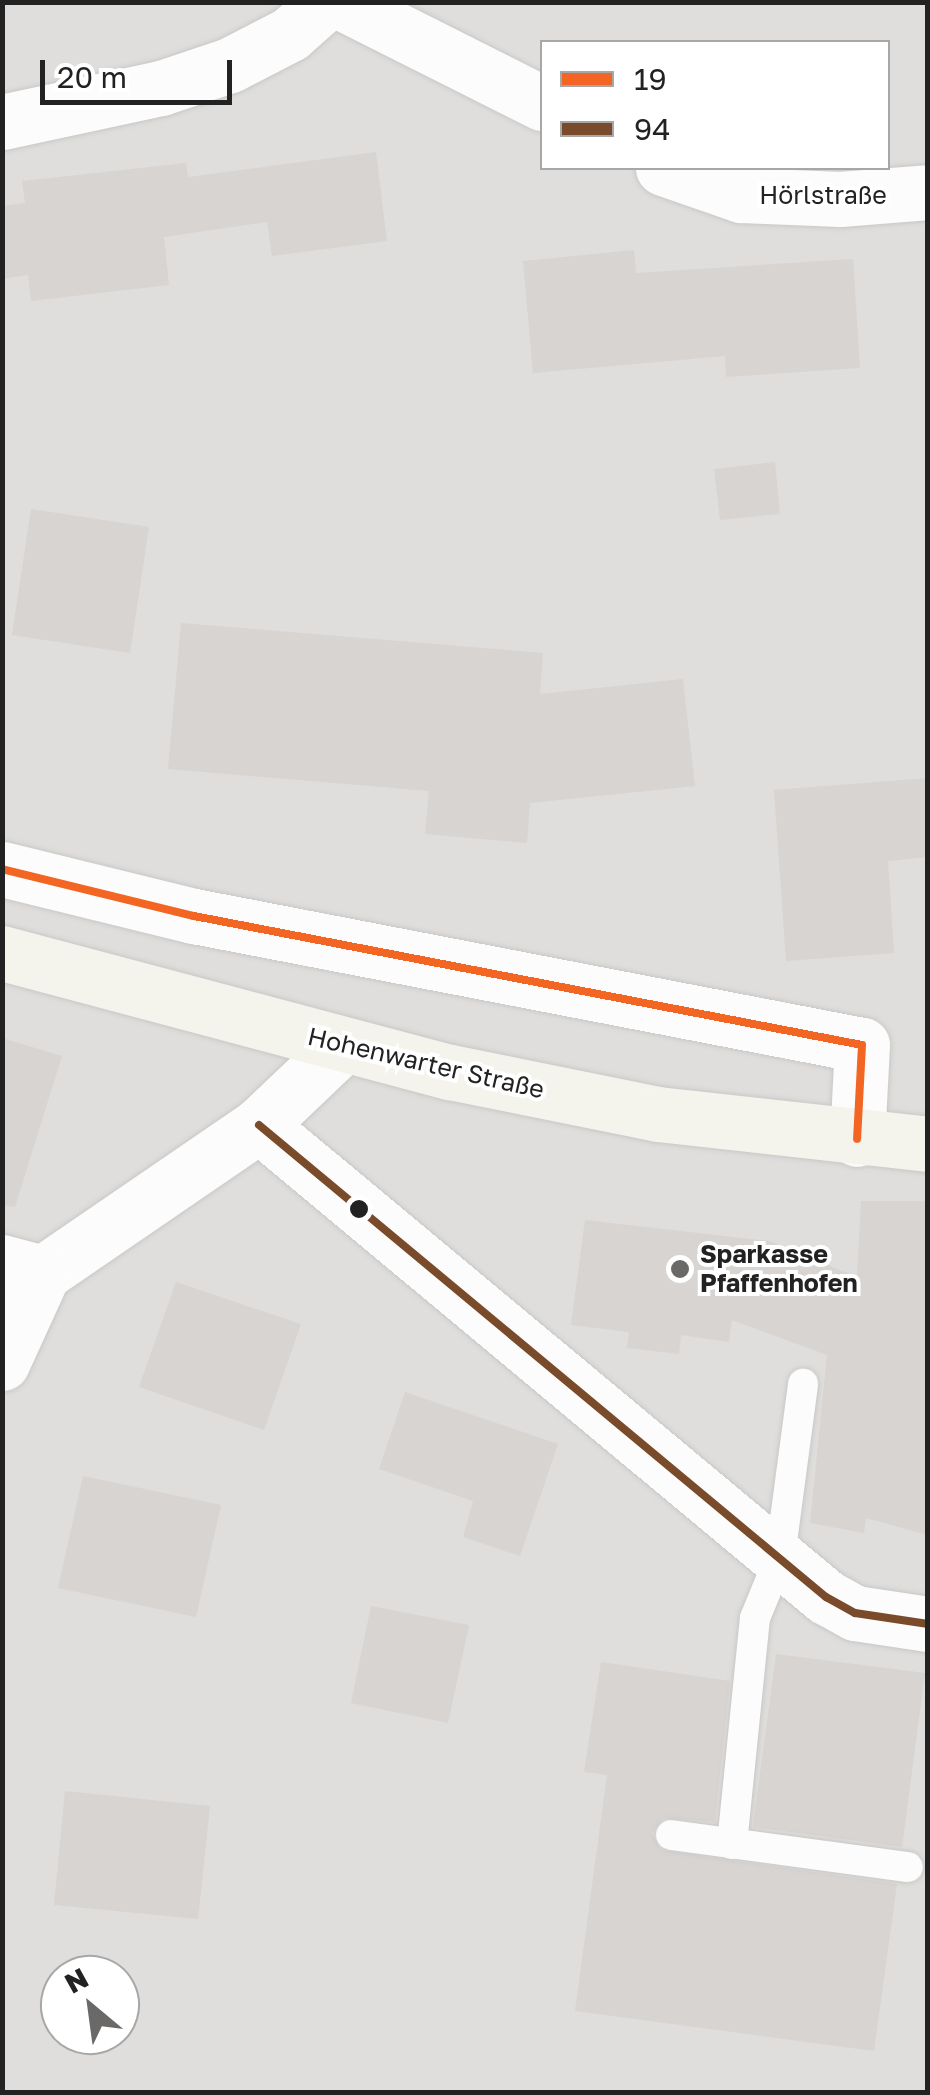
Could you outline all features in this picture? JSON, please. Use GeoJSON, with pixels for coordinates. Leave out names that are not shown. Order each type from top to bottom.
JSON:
{"type":"FeatureCollection","features":[{"type":"Feature","properties":{"kind":"street"},"geometry":{"type":"LineString","coordinates":[[2,122],[161,88],[230,65],[290,34],[326,2]]}},
{"type":"Feature","properties":{"kind":"street"},"geometry":{"type":"LineString","coordinates":[[341,2],[540,103]]}},
{"type":"Feature","properties":{"kind":"street","name":"Hörlstraße"},"geometry":{"type":"LineString","coordinates":[[669,170],[741,195],[840,199],[928,192]]}},
{"type":"Feature","properties":{"kind":"street"},"geometry":{"type":"LineString","coordinates":[[2,869],[194,916],[862,1045],[858,1139]]}},
{"type":"Feature","properties":{"kind":"street","name":"Hohenwarter Straße"},"geometry":{"type":"LineString","coordinates":[[2,952],[344,1044],[658,1114],[928,1144]]}},
{"type":"Feature","properties":{"kind":"street"},"geometry":{"type":"LineString","coordinates":[[2,1364],[23,1267],[259,1125],[344,1044]]}},
{"type":"Feature","properties":{"kind":"street"},"geometry":{"type":"LineString","coordinates":[[259,1125],[841,1608],[928,1624]]}},
{"type":"Feature","properties":{"kind":"lane"},"geometry":{"type":"LineString","coordinates":[[732,1844],[755,1618],[780,1557],[802,1384]]}},
{"type":"Feature","properties":{"kind":"lane"},"geometry":{"type":"LineString","coordinates":[[671,1835],[908,1867]]}},
{"type":"Feature","properties":{"kind":"shaded area"},"geometry":{"type":"Polygon","coordinates":[[[3,3],[927,3],[927,2092],[3,2092],[3,3]]]}},
{"type":"Feature","properties":{"kind":"building"},"geometry":{"type":"Polygon","coordinates":[[[376,152],[387,241],[272,256],[267,222],[164,237],[169,285],[31,301],[28,275],[2,279],[2,206],[25,203],[22,181],[186,163],[188,177],[376,152]]]}},
{"type":"Feature","properties":{"kind":"building"},"geometry":{"type":"Polygon","coordinates":[[[634,250],[636,273],[853,259],[860,368],[726,377],[725,356],[533,373],[523,261],[634,250]]]}},
{"type":"Feature","properties":{"kind":"building"},"geometry":{"type":"Polygon","coordinates":[[[775,462],[780,514],[720,520],[714,469],[775,462]]]}},
{"type":"Feature","properties":{"kind":"building"},"geometry":{"type":"Polygon","coordinates":[[[31,509],[149,527],[130,653],[12,635],[31,509]]]}},
{"type":"Feature","properties":{"kind":"building"},"geometry":{"type":"Polygon","coordinates":[[[181,623],[543,653],[540,694],[683,679],[695,786],[530,803],[527,843],[425,834],[429,791],[168,769],[181,623]]]}},
{"type":"Feature","properties":{"kind":"building"},"geometry":{"type":"Polygon","coordinates":[[[928,778],[928,857],[888,861],[894,953],[786,961],[774,790],[928,778]]]}},
{"type":"Feature","properties":{"kind":"building"},"geometry":{"type":"Polygon","coordinates":[[[2,1038],[62,1056],[15,1207],[2,1205],[2,1038]]]}},
{"type":"Feature","properties":{"kind":"building"},"geometry":{"type":"Polygon","coordinates":[[[861,1201],[928,1201],[928,1535],[866,1518],[864,1533],[810,1523],[827,1355],[732,1320],[729,1342],[681,1335],[679,1354],[627,1348],[629,1332],[571,1325],[585,1220],[769,1241],[857,1277],[861,1201]]]}},
{"type":"Feature","properties":{"kind":"building"},"geometry":{"type":"Polygon","coordinates":[[[176,1282],[301,1324],[264,1430],[139,1387],[176,1282]]]}},
{"type":"Feature","properties":{"kind":"building"},"geometry":{"type":"Polygon","coordinates":[[[405,1392],[558,1444],[520,1556],[463,1537],[473,1501],[379,1469],[405,1392]]]}},
{"type":"Feature","properties":{"kind":"building"},"geometry":{"type":"Polygon","coordinates":[[[83,1476],[221,1505],[196,1617],[58,1588],[83,1476]]]}},
{"type":"Feature","properties":{"kind":"building"},"geometry":{"type":"Polygon","coordinates":[[[371,1606],[469,1625],[448,1723],[351,1703],[371,1606]]]}},
{"type":"Feature","properties":{"kind":"building"},"geometry":{"type":"Polygon","coordinates":[[[776,1654],[925,1673],[902,1847],[753,1827],[776,1654]]]}},
{"type":"Feature","properties":{"kind":"building"},"geometry":{"type":"Polygon","coordinates":[[[601,1662],[730,1681],[715,1822],[663,1818],[652,1833],[660,1850],[897,1884],[874,2051],[575,2011],[607,1775],[584,1772],[601,1662]]]}},
{"type":"Feature","properties":{"kind":"building"},"geometry":{"type":"Polygon","coordinates":[[[65,1791],[210,1806],[198,1919],[54,1905],[65,1791]]]}},
{"type":"Feature","properties":{"kind":"transit line","name":"19"},"geometry":{"type":"LineString","coordinates":[[2,869],[194,916],[862,1045],[857,1139]]}},
{"type":"Feature","properties":{"kind":"transit line","name":"94"},"geometry":{"type":"LineString","coordinates":[[259,1125],[826,1597],[855,1613],[928,1624]]}},
{"type":"Feature","properties":{"kind":"place","name":"Sparkasse Pfaffenhofen"},"geometry":{"type":"Point","coordinates":[680,1269]}}]}
